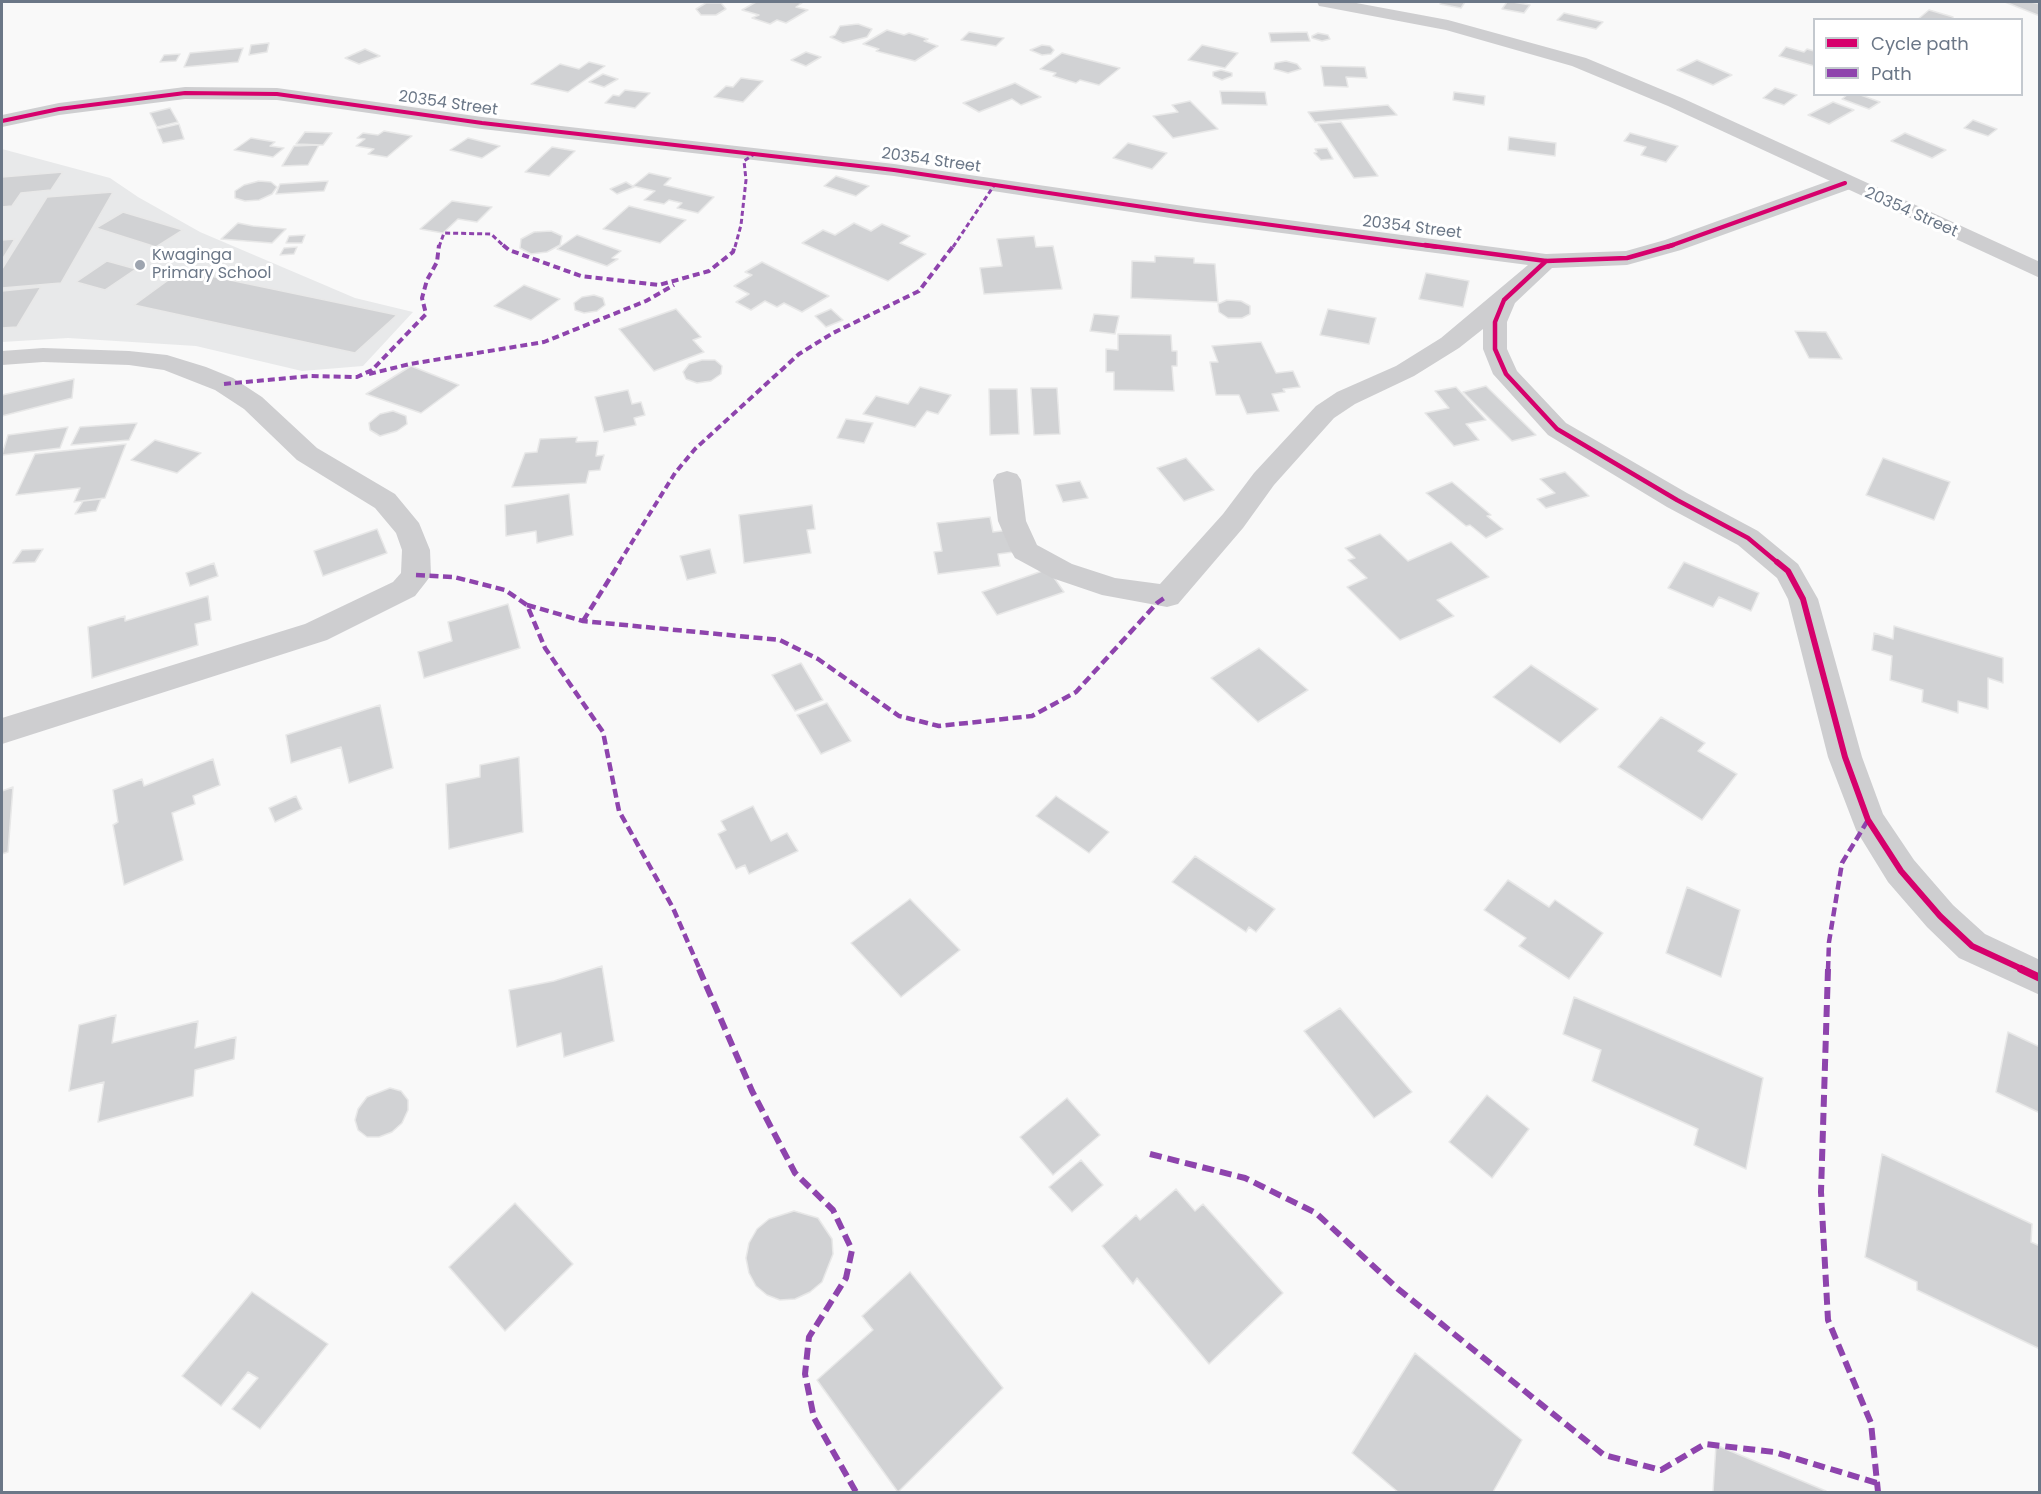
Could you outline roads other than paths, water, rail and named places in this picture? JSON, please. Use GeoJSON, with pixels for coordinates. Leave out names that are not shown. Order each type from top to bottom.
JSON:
{"type":"FeatureCollection","features":[{"type":"Feature","properties":{"kind":"street"},"geometry":{"type":"LineString","coordinates":[[1325,2],[1401,14],[1448,25],[1579,62],[1657,94],[1845,183]]}},
{"type":"Feature","properties":{"kind":"street","name":"20354 Street"},"geometry":{"type":"LineString","coordinates":[[2,121],[59,109],[185,93],[277,94],[482,123],[894,170],[1197,215],[1546,261],[1627,258],[1673,245],[1845,183],[2040,271]]}},
{"type":"Feature","properties":{"kind":"street"},"geometry":{"type":"LineString","coordinates":[[1007,480],[1012,521],[1025,551],[1062,571],[1113,588],[1167,596],[1233,521],[1264,479],[1325,412],[1346,398],[1405,371],[1441,349],[1504,300],[1546,261]]}},
{"type":"Feature","properties":{"kind":"street"},"geometry":{"type":"LineString","coordinates":[[1504,300],[1496,322],[1495,349],[1506,374],[1557,429],[1677,500],[1748,538],[1788,571],[1803,599],[1845,757],[1868,820],[1901,871],[1940,916],[1972,946],[2040,978]]}},
{"type":"Feature","properties":{"kind":"street"},"geometry":{"type":"LineString","coordinates":[[2,358],[43,355],[129,358],[167,363],[197,372],[224,384],[253,403],[307,454],[386,501],[409,530],[416,550],[416,575],[404,589],[316,632],[2,731]]}},
{"type":"Feature","properties":{"kind":"place","name":"Kwaginga Primary School"},"geometry":{"type":"Point","coordinates":[140,265]}}]}
